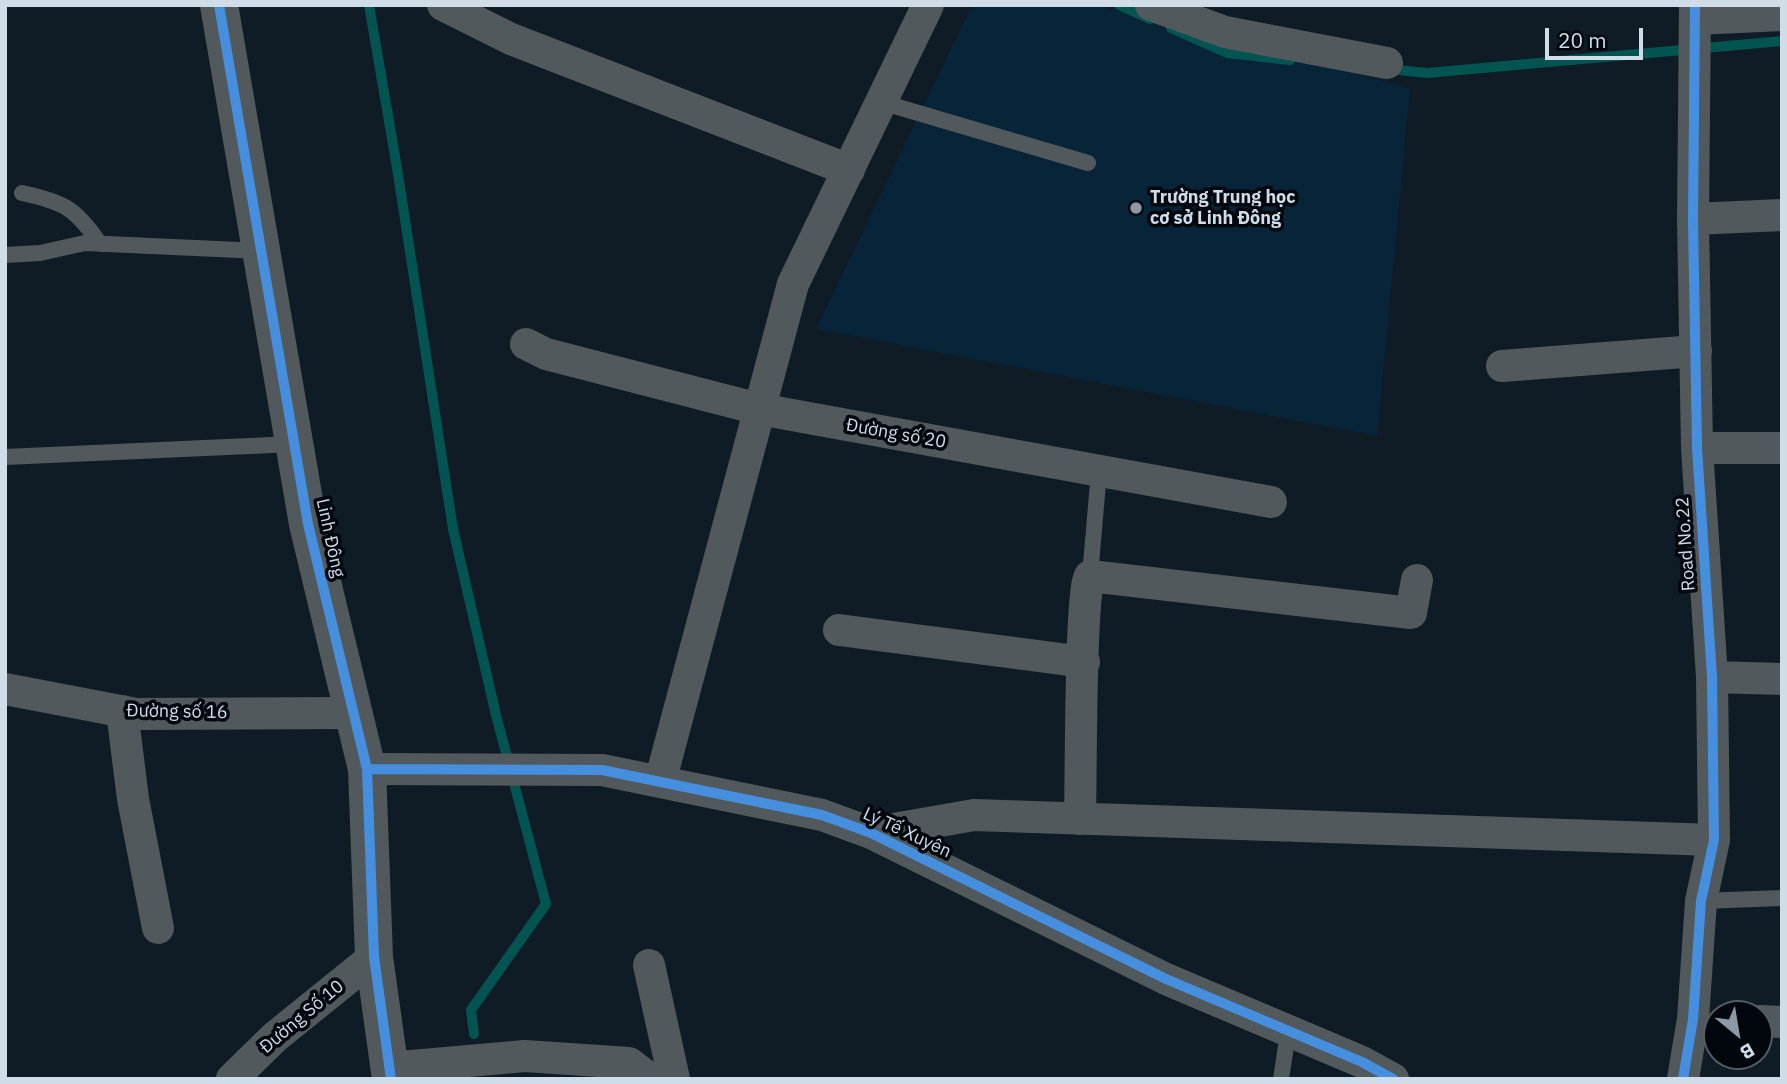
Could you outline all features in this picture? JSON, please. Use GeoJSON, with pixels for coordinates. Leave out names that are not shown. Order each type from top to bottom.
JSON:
{"type":"FeatureCollection","features":[{"type":"Feature","properties":{"kind":"street","name":"Linh Đông"},"geometry":{"type":"LineString","coordinates":[[219,5],[308,524],[351,713],[367,769],[374,957],[391,1074]]}},
{"type":"Feature","properties":{"kind":"street"},"geometry":{"type":"LineString","coordinates":[[443,5],[511,39],[849,170]]}},
{"type":"Feature","properties":{"kind":"street"},"geometry":{"type":"LineString","coordinates":[[660,782],[793,284],[928,5]]}},
{"type":"Feature","properties":{"kind":"street"},"geometry":{"type":"LineString","coordinates":[[1151,5],[1226,32],[1387,63]]}},
{"type":"Feature","properties":{"kind":"street"},"geometry":{"type":"LineString","coordinates":[[1695,18],[1782,15]]}},
{"type":"Feature","properties":{"kind":"street","name":"Road No.22"},"geometry":{"type":"LineString","coordinates":[[1695,18],[1693,219],[1697,448],[1712,677],[1714,840],[1701,901],[1704,1000]]}},
{"type":"Feature","properties":{"kind":"street"},"geometry":{"type":"LineString","coordinates":[[1693,219],[1782,215]]}},
{"type":"Feature","properties":{"kind":"street","name":"Đường số 20"},"geometry":{"type":"LineString","coordinates":[[526,344],[546,355],[759,409],[1270,502]]}},
{"type":"Feature","properties":{"kind":"street"},"geometry":{"type":"LineString","coordinates":[[1502,366],[1696,351]]}},
{"type":"Feature","properties":{"kind":"street"},"geometry":{"type":"LineString","coordinates":[[1697,448],[1782,448]]}},
{"type":"Feature","properties":{"kind":"street"},"geometry":{"type":"LineString","coordinates":[[1080,819],[1086,582],[1090,576],[1411,613],[1417,580]]}},
{"type":"Feature","properties":{"kind":"street"},"geometry":{"type":"LineString","coordinates":[[839,630],[1084,663]]}},
{"type":"Feature","properties":{"kind":"street"},"geometry":{"type":"LineString","coordinates":[[1712,677],[1782,678]]}},
{"type":"Feature","properties":{"kind":"street","name":"Đường số 16"},"geometry":{"type":"LineString","coordinates":[[5,689],[136,714],[351,713]]}},
{"type":"Feature","properties":{"kind":"street"},"geometry":{"type":"LineString","coordinates":[[122,711],[133,799],[158,928]]}},
{"type":"Feature","properties":{"kind":"street","name":"Lý Tế Xuyên"},"geometry":{"type":"LineString","coordinates":[[367,769],[602,770],[822,815],[871,833],[1166,979],[1287,1033],[1362,1062],[1393,1079]]}},
{"type":"Feature","properties":{"kind":"street"},"geometry":{"type":"LineString","coordinates":[[871,833],[974,815],[1714,840]]}},
{"type":"Feature","properties":{"kind":"street","name":"Đường Số 10"},"geometry":{"type":"LineString","coordinates":[[232,1079],[275,1037],[374,957]]}},
{"type":"Feature","properties":{"kind":"street"},"geometry":{"type":"LineString","coordinates":[[649,965],[674,1079]]}},
{"type":"Feature","properties":{"kind":"street","name":"Road No.22"},"geometry":{"type":"LineString","coordinates":[[1683,1079],[1703,1024]]}},
{"type":"Feature","properties":{"kind":"street"},"geometry":{"type":"LineString","coordinates":[[391,1074],[525,1056],[629,1063],[650,1079]]}},
{"type":"Feature","properties":{"kind":"lane"},"geometry":{"type":"LineString","coordinates":[[881,102],[1088,163]]}},
{"type":"Feature","properties":{"kind":"lane"},"geometry":{"type":"LineString","coordinates":[[22,193],[46,198],[76,211],[100,244]]}},
{"type":"Feature","properties":{"kind":"lane"},"geometry":{"type":"LineString","coordinates":[[5,255],[100,244],[261,251]]}},
{"type":"Feature","properties":{"kind":"lane"},"geometry":{"type":"LineString","coordinates":[[5,457],[294,444]]}},
{"type":"Feature","properties":{"kind":"lane"},"geometry":{"type":"LineString","coordinates":[[1090,576],[1100,471]]}},
{"type":"Feature","properties":{"kind":"lane"},"geometry":{"type":"LineString","coordinates":[[1701,901],[1782,898]]}},
{"type":"Feature","properties":{"kind":"lane"},"geometry":{"type":"LineString","coordinates":[[1281,1079],[1287,1033]]}},
{"type":"Feature","properties":{"kind":"shaded area","name":"Trường Trung học cơ sở Linh Đông"},"geometry":{"type":"Polygon","coordinates":[[[972,5],[1097,5],[1410,88],[1377,436],[816,329],[972,5]]]}},
{"type":"Feature","properties":{"kind":"waterway"},"geometry":{"type":"LineString","coordinates":[[369,5],[453,529],[496,715],[546,904],[471,1010],[474,1034]]}},
{"type":"Feature","properties":{"kind":"waterway"},"geometry":{"type":"LineString","coordinates":[[1119,5],[1150,19]]}},
{"type":"Feature","properties":{"kind":"waterway"},"geometry":{"type":"LineString","coordinates":[[1171,28],[1227,53],[1290,60]]}},
{"type":"Feature","properties":{"kind":"waterway"},"geometry":{"type":"LineString","coordinates":[[1388,69],[1427,73],[1782,41]]}},
{"type":"Feature","properties":{"kind":"cycle path"},"geometry":{"type":"LineString","coordinates":[[219,5],[308,524],[367,769],[374,957],[391,1079]]}},
{"type":"Feature","properties":{"kind":"cycle path"},"geometry":{"type":"LineString","coordinates":[[1683,1079],[1693,1019],[1701,901],[1714,840],[1712,677],[1697,448],[1693,219],[1695,5]]}},
{"type":"Feature","properties":{"kind":"cycle path"},"geometry":{"type":"LineString","coordinates":[[367,769],[602,770],[822,815],[871,833],[1166,979],[1362,1062],[1393,1079]]}},
{"type":"Feature","properties":{"kind":"place","name":"Trường Trung học cơ sở Linh Đông"},"geometry":{"type":"Point","coordinates":[1136,208]}}]}
